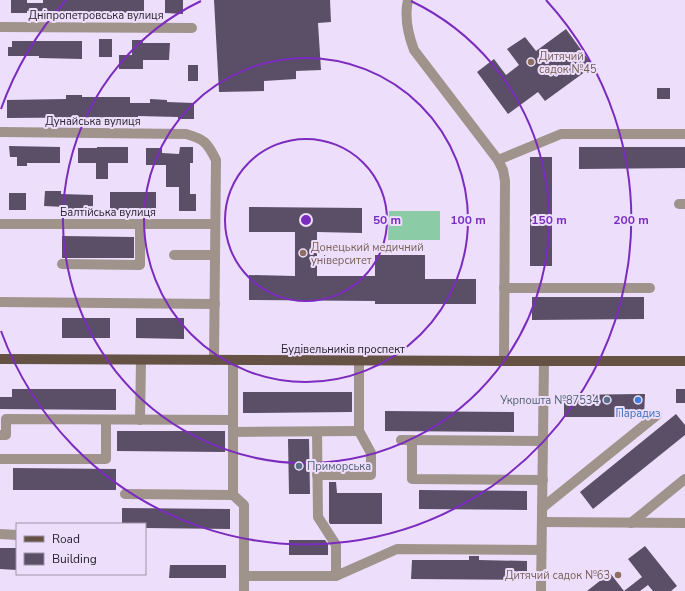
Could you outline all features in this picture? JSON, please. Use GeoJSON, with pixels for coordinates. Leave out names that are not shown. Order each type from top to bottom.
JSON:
{"type":"FeatureCollection","features":[{"type":"Feature","properties":{"kind":"main road","name":"Будівельників проспект"},"geometry":{"type":"LineString","coordinates":[[0,359],[685,361]]}},
{"type":"Feature","properties":{"kind":"street"},"geometry":{"type":"LineString","coordinates":[[408,0],[406,21],[414,50],[498,160],[503,170],[505,181],[504,361]]}},
{"type":"Feature","properties":{"kind":"street","name":"Дніпропетровська вулиця"},"geometry":{"type":"LineString","coordinates":[[0,27],[192,28]]}},
{"type":"Feature","properties":{"kind":"street","name":"Дунайська вулиця"},"geometry":{"type":"LineString","coordinates":[[0,132],[186,134],[199,138],[210,147],[216,160],[216,224]]}},
{"type":"Feature","properties":{"kind":"street"},"geometry":{"type":"LineString","coordinates":[[498,160],[561,134],[685,134]]}},
{"type":"Feature","properties":{"kind":"street","name":"Балтійська вулиця"},"geometry":{"type":"LineString","coordinates":[[0,224],[216,224]]}},
{"type":"Feature","properties":{"kind":"street"},"geometry":{"type":"LineString","coordinates":[[62,264],[140,265],[140,224]]}},
{"type":"Feature","properties":{"kind":"street"},"geometry":{"type":"LineString","coordinates":[[214,360],[216,224]]}},
{"type":"Feature","properties":{"kind":"street"},"geometry":{"type":"LineString","coordinates":[[174,255],[215,255]]}},
{"type":"Feature","properties":{"kind":"street"},"geometry":{"type":"LineString","coordinates":[[504,288],[650,288]]}},
{"type":"Feature","properties":{"kind":"street"},"geometry":{"type":"LineString","coordinates":[[0,302],[215,304]]}},
{"type":"Feature","properties":{"kind":"street"},"geometry":{"type":"LineString","coordinates":[[140,420],[141,360]]}},
{"type":"Feature","properties":{"kind":"street"},"geometry":{"type":"LineString","coordinates":[[233,360],[233,495]]}},
{"type":"Feature","properties":{"kind":"street"},"geometry":{"type":"LineString","coordinates":[[317,475],[372,475],[371,453],[359,431],[359,360]]}},
{"type":"Feature","properties":{"kind":"street"},"geometry":{"type":"LineString","coordinates":[[541,591],[544,361]]}},
{"type":"Feature","properties":{"kind":"street"},"geometry":{"type":"LineString","coordinates":[[542,508],[657,415]]}},
{"type":"Feature","properties":{"kind":"street"},"geometry":{"type":"LineString","coordinates":[[0,435],[6,435],[6,419],[233,420]]}},
{"type":"Feature","properties":{"kind":"street"},"geometry":{"type":"LineString","coordinates":[[0,459],[106,459],[106,420]]}},
{"type":"Feature","properties":{"kind":"street"},"geometry":{"type":"LineString","coordinates":[[233,432],[359,431]]}},
{"type":"Feature","properties":{"kind":"street"},"geometry":{"type":"LineString","coordinates":[[316,432],[318,516],[336,546],[336,576]]}},
{"type":"Feature","properties":{"kind":"street"},"geometry":{"type":"LineString","coordinates":[[401,440],[543,441]]}},
{"type":"Feature","properties":{"kind":"street"},"geometry":{"type":"LineString","coordinates":[[412,440],[412,479],[542,480]]}},
{"type":"Feature","properties":{"kind":"street"},"geometry":{"type":"LineString","coordinates":[[630,523],[685,479]]}},
{"type":"Feature","properties":{"kind":"street"},"geometry":{"type":"LineString","coordinates":[[125,494],[233,495],[244,505],[244,591]]}},
{"type":"Feature","properties":{"kind":"street"},"geometry":{"type":"LineString","coordinates":[[542,522],[685,524]]}},
{"type":"Feature","properties":{"kind":"street"},"geometry":{"type":"LineString","coordinates":[[0,534],[16,535]]}},
{"type":"Feature","properties":{"kind":"street"},"geometry":{"type":"LineString","coordinates":[[244,576],[336,576],[397,549],[541,550]]}},
{"type":"Feature","properties":{"kind":"green space"},"geometry":{"type":"Polygon","coordinates":[[[389,211],[440,211],[440,240],[388,240],[389,211]]]}},
{"type":"Feature","properties":{"kind":"building"},"geometry":{"type":"Polygon","coordinates":[[[11,0],[27,0],[27,3],[43,3],[43,0],[144,0],[144,13],[27,11],[27,13],[11,13],[11,0]]]}},
{"type":"Feature","properties":{"kind":"building"},"geometry":{"type":"Polygon","coordinates":[[[165,0],[183,0],[183,14],[165,13],[165,0]]]}},
{"type":"Feature","properties":{"kind":"building"},"geometry":{"type":"Polygon","coordinates":[[[214,0],[330,0],[331,22],[318,23],[321,70],[296,71],[296,79],[264,81],[264,91],[219,92],[214,0]]]}},
{"type":"Feature","properties":{"kind":"building"},"geometry":{"type":"Polygon","coordinates":[[[566,29],[593,66],[545,101],[538,92],[508,114],[477,72],[494,59],[506,75],[519,65],[507,49],[525,37],[536,51],[566,29]]]}},
{"type":"Feature","properties":{"kind":"building"},"geometry":{"type":"Polygon","coordinates":[[[99,39],[112,39],[112,57],[99,57],[99,39]]]}},
{"type":"Feature","properties":{"kind":"building"},"geometry":{"type":"Polygon","coordinates":[[[132,40],[143,40],[143,43],[170,43],[169,60],[143,60],[143,69],[119,69],[119,55],[132,55],[132,40]]]}},
{"type":"Feature","properties":{"kind":"building"},"geometry":{"type":"Polygon","coordinates":[[[12,41],[82,41],[82,59],[39,58],[39,56],[8,56],[8,47],[12,47],[12,41]]]}},
{"type":"Feature","properties":{"kind":"building"},"geometry":{"type":"Polygon","coordinates":[[[188,65],[198,65],[198,81],[188,81],[188,65]]]}},
{"type":"Feature","properties":{"kind":"building"},"geometry":{"type":"Polygon","coordinates":[[[657,88],[670,88],[670,99],[657,99],[657,88]]]}},
{"type":"Feature","properties":{"kind":"building"},"geometry":{"type":"Polygon","coordinates":[[[66,95],[82,95],[82,97],[130,97],[130,103],[150,103],[150,99],[167,100],[167,102],[194,103],[194,119],[138,116],[7,118],[7,100],[66,99],[66,95]]]}},
{"type":"Feature","properties":{"kind":"building"},"geometry":{"type":"Polygon","coordinates":[[[9,146],[60,147],[60,163],[27,163],[27,166],[17,166],[17,157],[10,157],[9,146]]]}},
{"type":"Feature","properties":{"kind":"building"},"geometry":{"type":"Polygon","coordinates":[[[128,147],[128,163],[108,163],[108,179],[96,179],[96,163],[78,163],[78,148],[128,147]]]}},
{"type":"Feature","properties":{"kind":"building"},"geometry":{"type":"Polygon","coordinates":[[[180,147],[193,147],[193,163],[190,163],[190,194],[196,194],[196,211],[179,211],[179,187],[166,187],[166,165],[146,165],[146,148],[162,148],[162,153],[179,154],[180,147]]]}},
{"type":"Feature","properties":{"kind":"building"},"geometry":{"type":"Polygon","coordinates":[[[579,147],[685,147],[685,168],[579,169],[579,147]]]}},
{"type":"Feature","properties":{"kind":"building"},"geometry":{"type":"Polygon","coordinates":[[[530,157],[552,157],[552,266],[530,266],[530,157]]]}},
{"type":"Feature","properties":{"kind":"building"},"geometry":{"type":"Polygon","coordinates":[[[45,191],[61,191],[61,194],[93,195],[93,211],[64,210],[64,207],[44,206],[45,191]]]}},
{"type":"Feature","properties":{"kind":"building"},"geometry":{"type":"Polygon","coordinates":[[[110,192],[156,192],[156,211],[110,210],[110,192]]]}},
{"type":"Feature","properties":{"kind":"building"},"geometry":{"type":"Polygon","coordinates":[[[9,193],[26,193],[26,210],[9,210],[9,193]]]}},
{"type":"Feature","properties":{"kind":"building"},"geometry":{"type":"Polygon","coordinates":[[[249,207],[362,208],[362,233],[317,232],[317,276],[375,276],[375,255],[425,255],[425,279],[476,279],[476,304],[375,304],[375,301],[249,300],[249,275],[295,276],[295,232],[249,232],[249,207]]]}},
{"type":"Feature","properties":{"kind":"building"},"geometry":{"type":"Polygon","coordinates":[[[62,236],[134,237],[134,258],[62,258],[62,236]]]}},
{"type":"Feature","properties":{"kind":"building"},"geometry":{"type":"Polygon","coordinates":[[[532,297],[644,297],[644,319],[532,320],[532,297]]]}},
{"type":"Feature","properties":{"kind":"building"},"geometry":{"type":"Polygon","coordinates":[[[62,318],[110,318],[110,338],[62,338],[62,318]]]}},
{"type":"Feature","properties":{"kind":"building"},"geometry":{"type":"Polygon","coordinates":[[[136,318],[184,318],[184,339],[136,338],[136,318]]]}},
{"type":"Feature","properties":{"kind":"building"},"geometry":{"type":"Polygon","coordinates":[[[12,389],[116,389],[116,410],[0,409],[0,397],[12,397],[12,389]]]}},
{"type":"Feature","properties":{"kind":"building"},"geometry":{"type":"Polygon","coordinates":[[[676,389],[685,389],[685,403],[676,403],[676,389]]]}},
{"type":"Feature","properties":{"kind":"building"},"geometry":{"type":"Polygon","coordinates":[[[243,392],[352,392],[352,412],[243,413],[243,392]]]}},
{"type":"Feature","properties":{"kind":"building"},"geometry":{"type":"Polygon","coordinates":[[[645,394],[644,417],[564,417],[564,395],[645,394]]]}},
{"type":"Feature","properties":{"kind":"building"},"geometry":{"type":"Polygon","coordinates":[[[385,411],[514,412],[514,432],[385,431],[385,411]]]}},
{"type":"Feature","properties":{"kind":"building"},"geometry":{"type":"Polygon","coordinates":[[[676,414],[685,425],[685,435],[593,509],[580,492],[676,414]]]}},
{"type":"Feature","properties":{"kind":"building"},"geometry":{"type":"Polygon","coordinates":[[[117,431],[225,431],[225,452],[117,451],[117,431]]]}},
{"type":"Feature","properties":{"kind":"building"},"geometry":{"type":"Polygon","coordinates":[[[288,439],[309,439],[310,494],[289,494],[288,439]]]}},
{"type":"Feature","properties":{"kind":"building"},"geometry":{"type":"Polygon","coordinates":[[[13,468],[116,469],[116,490],[13,490],[13,468]]]}},
{"type":"Feature","properties":{"kind":"building"},"geometry":{"type":"Polygon","coordinates":[[[329,482],[336,482],[337,493],[382,493],[382,524],[330,524],[329,482]]]}},
{"type":"Feature","properties":{"kind":"building"},"geometry":{"type":"Polygon","coordinates":[[[419,490],[527,491],[527,510],[419,509],[419,490]]]}},
{"type":"Feature","properties":{"kind":"building"},"geometry":{"type":"Polygon","coordinates":[[[122,508],[230,509],[230,529],[146,528],[146,523],[122,523],[122,508]]]}},
{"type":"Feature","properties":{"kind":"building"},"geometry":{"type":"Polygon","coordinates":[[[289,540],[325,540],[328,544],[328,555],[289,555],[289,540]]]}},
{"type":"Feature","properties":{"kind":"building"},"geometry":{"type":"Polygon","coordinates":[[[645,546],[677,586],[671,591],[653,591],[648,585],[640,591],[624,591],[642,577],[628,559],[645,546]]]}},
{"type":"Feature","properties":{"kind":"building"},"geometry":{"type":"Polygon","coordinates":[[[0,548],[16,548],[16,570],[0,569],[0,548]]]}},
{"type":"Feature","properties":{"kind":"building"},"geometry":{"type":"Polygon","coordinates":[[[469,556],[479,556],[479,560],[527,561],[527,580],[411,579],[412,560],[469,560],[469,556]]]}},
{"type":"Feature","properties":{"kind":"building"},"geometry":{"type":"Polygon","coordinates":[[[170,565],[226,565],[226,578],[169,578],[170,565]]]}},
{"type":"Feature","properties":{"kind":"building"},"geometry":{"type":"Polygon","coordinates":[[[610,573],[624,591],[587,591],[610,573]]]}},
{"type":"Feature","properties":{"kind":"place","name":"Дитячий садок №45"},"geometry":{"type":"Point","coordinates":[531,62]}},
{"type":"Feature","properties":{"kind":"place","name":"Донецький медичний університет"},"geometry":{"type":"Point","coordinates":[303,253]}},
{"type":"Feature","properties":{"kind":"place","name":"Укрпошта №87534"},"geometry":{"type":"Point","coordinates":[607,400]}},
{"type":"Feature","properties":{"kind":"place","name":"Парадиз"},"geometry":{"type":"Point","coordinates":[638,400]}},
{"type":"Feature","properties":{"kind":"place","name":"Приморська"},"geometry":{"type":"Point","coordinates":[299,466]}},
{"type":"Feature","properties":{"kind":"place","name":"Дитячий садок №63"},"geometry":{"type":"Point","coordinates":[618,575]}}]}
